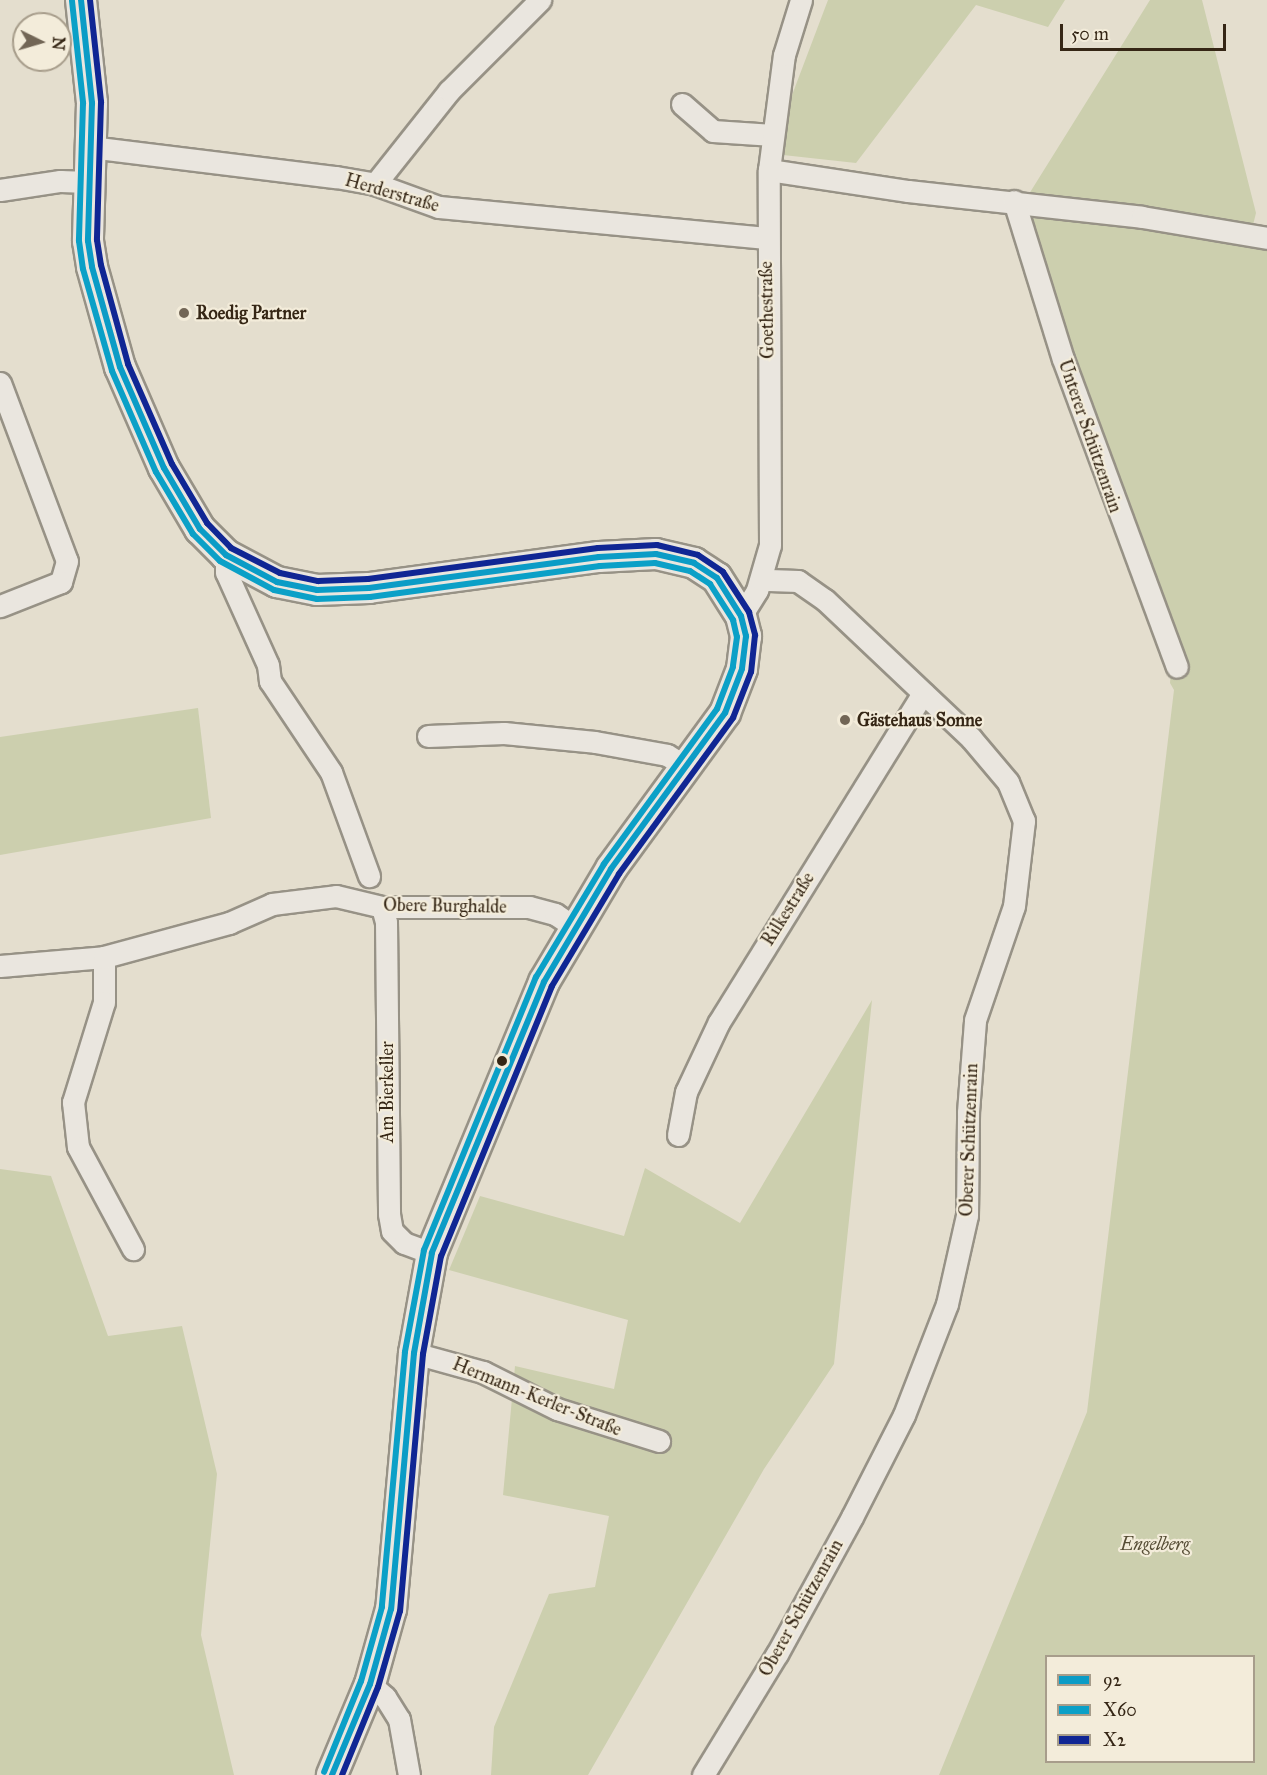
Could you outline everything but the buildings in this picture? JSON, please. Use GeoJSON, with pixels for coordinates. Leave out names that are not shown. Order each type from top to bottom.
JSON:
{"type":"FeatureCollection","features":[{"type":"Feature","properties":{"kind":"main road"},"geometry":{"type":"LineString","coordinates":[[81,0],[92,104],[88,182],[92,267],[120,367],[164,468],[200,529],[226,555],[277,582],[317,590],[369,588],[599,557],[656,554],[694,563],[717,578],[741,616],[746,636],[742,669],[725,713],[574,927],[516,1044],[432,1253],[414,1353],[391,1609],[370,1684],[332,1775]]}},
{"type":"Feature","properties":{"kind":"street"},"geometry":{"type":"LineString","coordinates":[[375,184],[449,91],[540,0]]}},
{"type":"Feature","properties":{"kind":"street","name":"Goethestraße"},"geometry":{"type":"LineString","coordinates":[[741,616],[761,580],[770,545],[767,238],[769,170],[784,55],[801,0]]}},
{"type":"Feature","properties":{"kind":"street"},"geometry":{"type":"LineString","coordinates":[[682,104],[713,131],[772,135]]}},
{"type":"Feature","properties":{"kind":"street","name":"Herderstraße"},"geometry":{"type":"LineString","coordinates":[[90,147],[375,184],[439,207],[767,238]]}},
{"type":"Feature","properties":{"kind":"street"},"geometry":{"type":"LineString","coordinates":[[769,170],[1142,217],[1267,238]]}},
{"type":"Feature","properties":{"kind":"street"},"geometry":{"type":"LineString","coordinates":[[0,190],[60,181],[88,182]]}},
{"type":"Feature","properties":{"kind":"street","name":"Unterer Schützenrain"},"geometry":{"type":"LineString","coordinates":[[1014,201],[1030,261],[1067,371],[1177,667]]}},
{"type":"Feature","properties":{"kind":"street"},"geometry":{"type":"LineString","coordinates":[[0,383],[67,561],[61,582],[0,606]]}},
{"type":"Feature","properties":{"kind":"street"},"geometry":{"type":"LineString","coordinates":[[226,555],[226,572],[268,665],[270,681],[331,772],[369,876]]}},
{"type":"Feature","properties":{"kind":"street","name":"Oberer Schützenrain"},"geometry":{"type":"LineString","coordinates":[[703,1775],[777,1654],[904,1415],[946,1304],[967,1215],[968,1112],[975,1020],[1014,906],[1024,821],[1008,782],[971,738],[825,600],[798,581],[761,580]]}},
{"type":"Feature","properties":{"kind":"street","name":"Rilkestraße"},"geometry":{"type":"LineString","coordinates":[[678,1135],[686,1092],[719,1022],[923,693]]}},
{"type":"Feature","properties":{"kind":"street"},"geometry":{"type":"LineString","coordinates":[[428,736],[504,733],[595,742],[667,754],[686,767]]}},
{"type":"Feature","properties":{"kind":"street","name":"Obere Burghalde"},"geometry":{"type":"LineString","coordinates":[[0,966],[104,957],[229,923],[272,904],[336,896],[382,907],[529,907],[555,914],[574,927]]}},
{"type":"Feature","properties":{"kind":"street","name":"Am Bierkeller"},"geometry":{"type":"LineString","coordinates":[[382,907],[386,922],[389,1214],[392,1231],[404,1243],[432,1253]]}},
{"type":"Feature","properties":{"kind":"street"},"geometry":{"type":"LineString","coordinates":[[104,957],[104,1002],[73,1102],[78,1147],[133,1249]]}},
{"type":"Feature","properties":{"kind":"street","name":"Hermann-Kerler-Straße"},"geometry":{"type":"LineString","coordinates":[[414,1353],[483,1372],[557,1409],[659,1441]]}},
{"type":"Feature","properties":{"kind":"street"},"geometry":{"type":"LineString","coordinates":[[370,1684],[385,1697],[399,1719],[409,1775]]}},
{"type":"Feature","properties":{"kind":"green space"},"geometry":{"type":"Polygon","coordinates":[[[828,0],[1065,0],[1048,27],[976,5],[856,163],[783,155],[789,103],[828,0]]]}},
{"type":"Feature","properties":{"kind":"green space","name":"Engelberg"},"geometry":{"type":"Polygon","coordinates":[[[1150,0],[1202,0],[1256,213],[1251,233],[1267,238],[1267,1775],[939,1775],[1087,1412],[1174,690],[1170,683],[1172,658],[1024,202],[1150,0]]]}},
{"type":"Feature","properties":{"kind":"green space"},"geometry":{"type":"Polygon","coordinates":[[[198,708],[211,818],[0,855],[0,737],[198,708]]]}},
{"type":"Feature","properties":{"kind":"green space"},"geometry":{"type":"Polygon","coordinates":[[[872,1000],[834,1364],[764,1469],[588,1775],[491,1775],[494,1727],[549,1594],[595,1587],[609,1516],[503,1495],[515,1366],[614,1389],[628,1320],[449,1270],[480,1196],[624,1236],[645,1168],[740,1223],[872,1000]]]}},
{"type":"Feature","properties":{"kind":"green space"},"geometry":{"type":"Polygon","coordinates":[[[0,1169],[51,1176],[108,1336],[182,1326],[217,1474],[201,1635],[234,1775],[0,1775],[0,1169]]]}},
{"type":"Feature","properties":{"kind":"transit line","name":"92"},"geometry":{"type":"LineString","coordinates":[[81,0],[92,103],[88,241],[92,267],[120,367],[164,468],[200,529],[226,555],[277,582],[317,590],[369,588],[599,557],[656,554],[694,563],[717,578],[741,616],[746,636],[742,669],[725,713],[611,869],[544,982],[432,1253],[414,1353],[391,1609],[370,1684],[332,1775]]}},
{"type":"Feature","properties":{"kind":"transit line","name":"X2"},"geometry":{"type":"LineString","coordinates":[[90,0],[101,102],[97,240],[101,265],[128,364],[172,464],[207,523],[231,548],[280,573],[318,581],[368,579],[598,548],[657,545],[698,555],[723,572],[749,612],[755,635],[751,672],[733,718],[619,874],[552,986],[441,1256],[423,1354],[400,1611],[378,1687],[342,1775]]}},
{"type":"Feature","properties":{"kind":"transit line","name":"X60"},"geometry":{"type":"LineString","coordinates":[[72,1],[83,103],[79,241],[83,269],[112,371],[156,472],[193,534],[220,561],[274,590],[317,599],[370,597],[600,566],[655,563],[690,571],[710,584],[733,620],[737,637],[733,667],[717,709],[604,864],[536,977],[424,1250],[405,1352],[382,1607],[361,1681],[324,1772]]}},
{"type":"Feature","properties":{"kind":"place","name":"Roedig Partner"},"geometry":{"type":"Point","coordinates":[184,313]}},
{"type":"Feature","properties":{"kind":"place","name":"Gästehaus Sonne"},"geometry":{"type":"Point","coordinates":[845,720]}}]}
